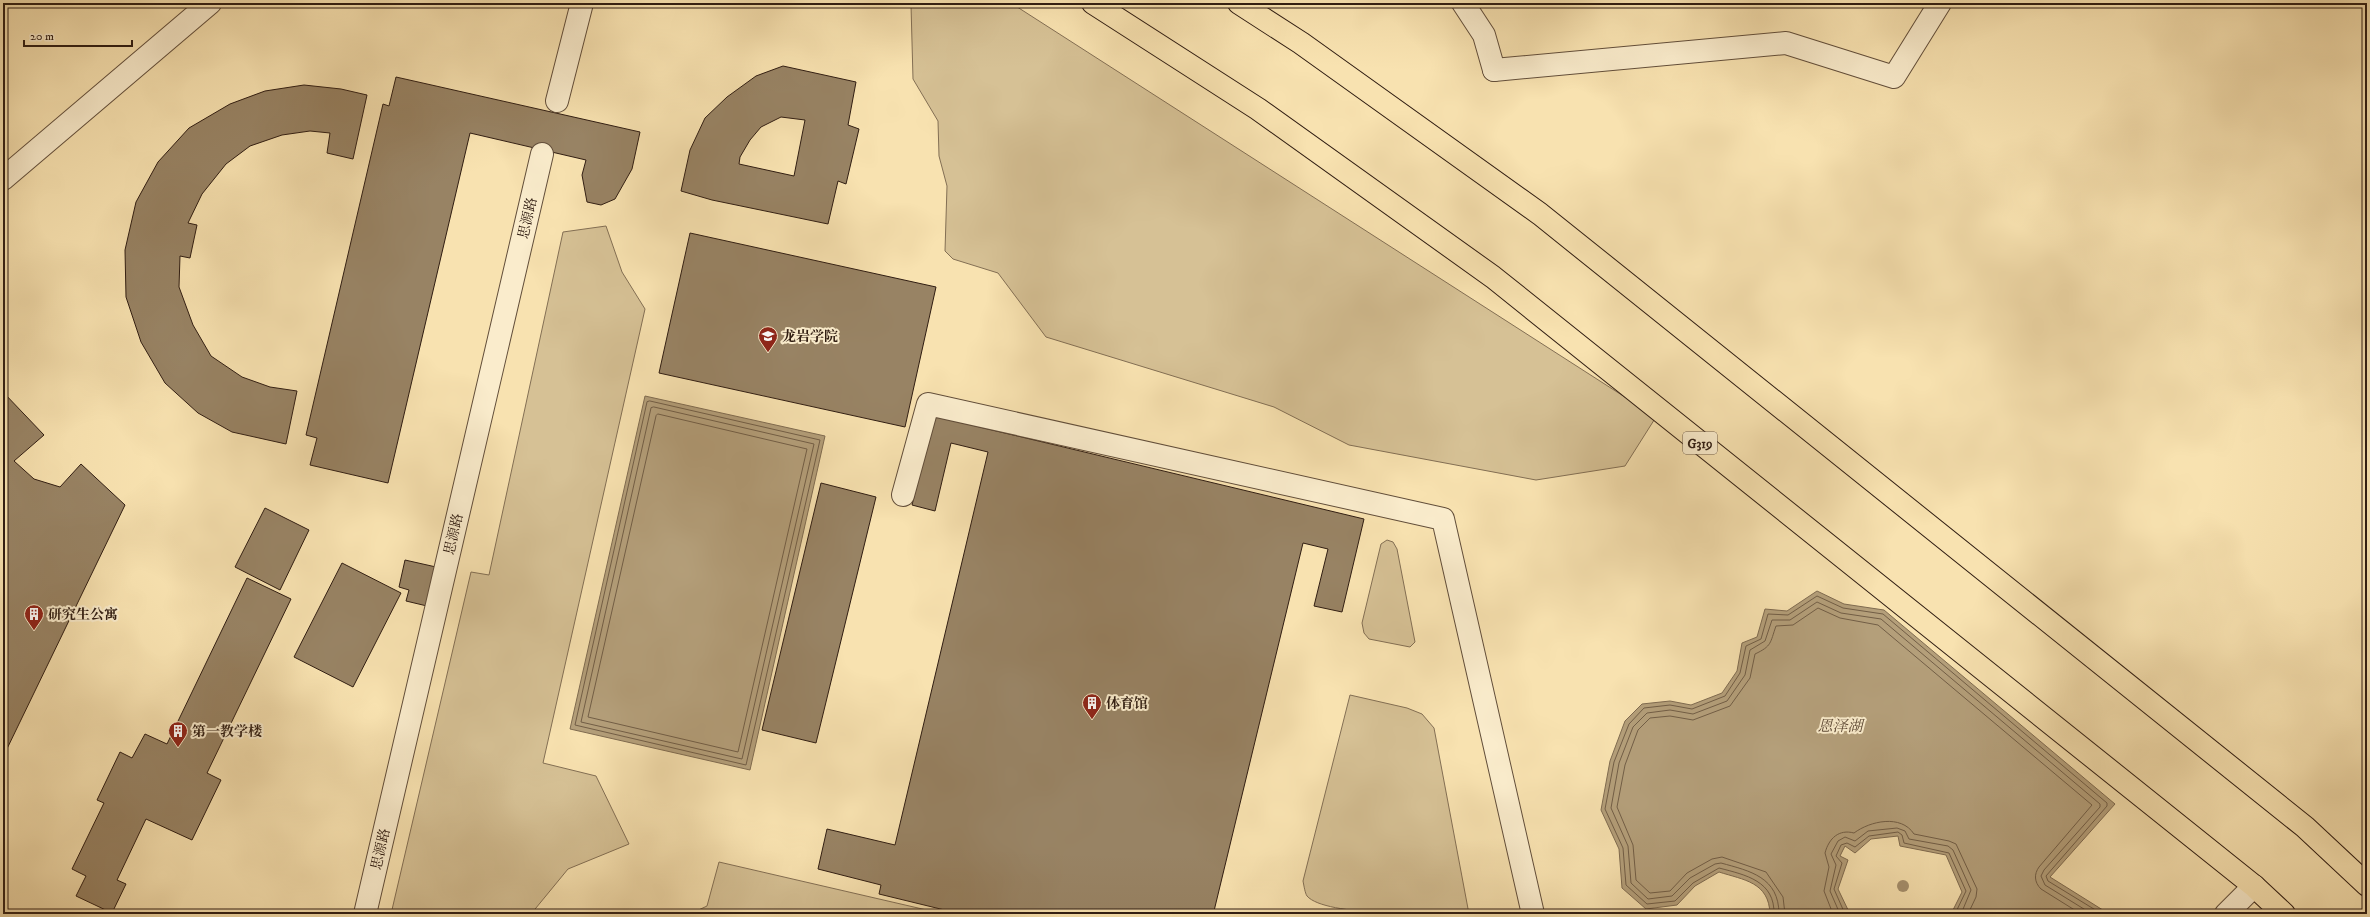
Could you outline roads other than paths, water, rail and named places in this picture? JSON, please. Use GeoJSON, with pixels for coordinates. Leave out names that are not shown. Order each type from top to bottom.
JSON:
{"type":"FeatureCollection","features":[{"type":"Feature","properties":{"kind":"highway","name":"G319"},"geometry":{"type":"LineString","coordinates":[[1093,3],[1258,108],[1493,277],[2254,886],[2284,914]]}},
{"type":"Feature","properties":{"kind":"highway"},"geometry":{"type":"LineString","coordinates":[[1239,3],[1302,43],[1540,214],[2305,827],[2367,885]]}},
{"type":"Feature","properties":{"kind":"street"},"geometry":{"type":"LineString","coordinates":[[3,179],[210,3]]}},
{"type":"Feature","properties":{"kind":"street"},"geometry":{"type":"LineString","coordinates":[[557,101],[582,3]]}},
{"type":"Feature","properties":{"kind":"street"},"geometry":{"type":"LineString","coordinates":[[1464,3],[1484,35],[1494,70],[1786,43],[1894,77],[1940,3]]}},
{"type":"Feature","properties":{"kind":"street","name":"思源路"},"geometry":{"type":"LineString","coordinates":[[364,914],[542,154]]}},
{"type":"Feature","properties":{"kind":"street"},"geometry":{"type":"LineString","coordinates":[[903,495],[928,404],[1443,519],[1533,914]]}},
{"type":"Feature","properties":{"kind":"street"},"geometry":{"type":"LineString","coordinates":[[2226,914],[2254,886]]}},
{"type":"Feature","properties":{"kind":"water"},"geometry":{"type":"Polygon","coordinates":[[[645,396],[825,436],[750,770],[570,729],[645,396]]]}},
{"type":"Feature","properties":{"kind":"water","name":"恩泽湖"},"geometry":{"type":"Polygon","coordinates":[[[1817,591],[1844,604],[1884,610],[2115,804],[2050,877],[2106,912],[2105,914],[1945,914],[1952,912],[1962,892],[1946,855],[1900,846],[1898,836],[1871,839],[1855,853],[1845,846],[1840,856],[1848,860],[1838,889],[1850,914],[1770,914],[1769,903],[1765,895],[1754,884],[1719,872],[1695,886],[1677,905],[1646,909],[1622,888],[1619,849],[1601,810],[1610,761],[1625,721],[1642,704],[1670,701],[1691,705],[1722,693],[1737,671],[1742,643],[1757,637],[1765,609],[1787,611],[1817,591]]]}},
{"type":"Feature","properties":{"kind":"place","name":"龙岩学院"},"geometry":{"type":"Point","coordinates":[768,353]}},
{"type":"Feature","properties":{"kind":"place","name":"研究生公寓"},"geometry":{"type":"Point","coordinates":[34,631]}},
{"type":"Feature","properties":{"kind":"place","name":"体育馆"},"geometry":{"type":"Point","coordinates":[1092,720]}},
{"type":"Feature","properties":{"kind":"place","name":"第一教学楼"},"geometry":{"type":"Point","coordinates":[178,748]}}]}
